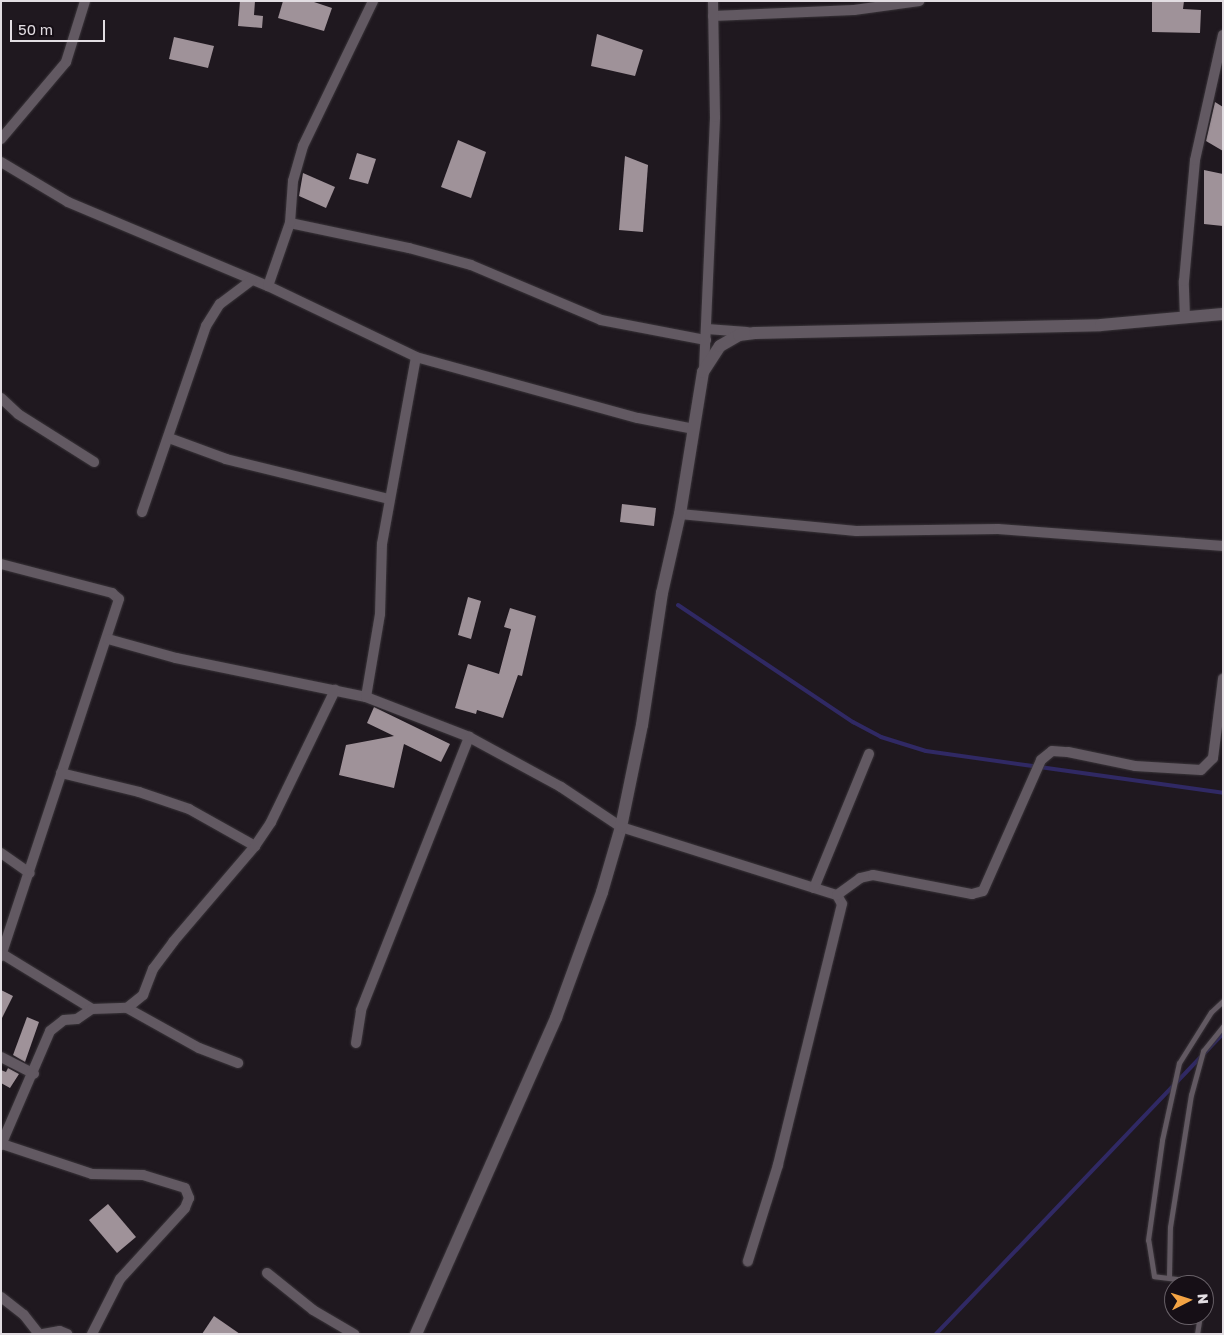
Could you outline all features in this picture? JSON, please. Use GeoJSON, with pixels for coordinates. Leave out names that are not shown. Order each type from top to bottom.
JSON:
{"type":"FeatureCollection","features":[{"type":"Feature","properties":{"kind":"street"},"geometry":{"type":"LineString","coordinates":[[1,139],[66,62],[85,1]]}},
{"type":"Feature","properties":{"kind":"street"},"geometry":{"type":"LineString","coordinates":[[268,286],[290,223],[293,181],[303,146],[373,1]]}},
{"type":"Feature","properties":{"kind":"street"},"geometry":{"type":"LineString","coordinates":[[416,1334],[556,1018],[585,943],[621,827],[642,725],[662,593],[680,514],[703,372],[707,329],[715,118],[713,1]]}},
{"type":"Feature","properties":{"kind":"street"},"geometry":{"type":"LineString","coordinates":[[713,16],[854,10],[920,1]]}},
{"type":"Feature","properties":{"kind":"street"},"geometry":{"type":"LineString","coordinates":[[1185,318],[1184,281],[1195,160],[1223,35]]}},
{"type":"Feature","properties":{"kind":"street"},"geometry":{"type":"LineString","coordinates":[[1,162],[68,202],[268,286],[416,357],[638,418],[694,429]]}},
{"type":"Feature","properties":{"kind":"street"},"geometry":{"type":"LineString","coordinates":[[290,223],[409,248],[470,265],[601,320],[706,340]]}},
{"type":"Feature","properties":{"kind":"street"},"geometry":{"type":"LineString","coordinates":[[142,512],[206,326],[220,304],[252,280]]}},
{"type":"Feature","properties":{"kind":"street"},"geometry":{"type":"LineString","coordinates":[[703,372],[720,346],[739,335],[755,333],[1101,325],[1223,314]]}},
{"type":"Feature","properties":{"kind":"street"},"geometry":{"type":"LineString","coordinates":[[707,329],[755,333]]}},
{"type":"Feature","properties":{"kind":"street"},"geometry":{"type":"LineString","coordinates":[[366,697],[377,648],[382,544],[416,357]]}},
{"type":"Feature","properties":{"kind":"street"},"geometry":{"type":"LineString","coordinates":[[1,398],[18,414],[94,462]]}},
{"type":"Feature","properties":{"kind":"street"},"geometry":{"type":"LineString","coordinates":[[169,438],[226,458],[389,499]]}},
{"type":"Feature","properties":{"kind":"street"},"geometry":{"type":"LineString","coordinates":[[680,514],[856,531],[998,529],[1223,546]]}},
{"type":"Feature","properties":{"kind":"street"},"geometry":{"type":"LineString","coordinates":[[1,564],[116,594],[119,603],[108,639],[85,695],[62,773],[44,819],[30,873],[2,956],[92,1009]]}},
{"type":"Feature","properties":{"kind":"street"},"geometry":{"type":"LineString","coordinates":[[108,639],[176,658],[366,697],[469,737],[561,787],[621,827],[837,895],[842,904],[778,1165],[748,1261]]}},
{"type":"Feature","properties":{"kind":"street"},"geometry":{"type":"LineString","coordinates":[[837,895],[860,878],[873,875],[972,894],[983,892],[1041,760],[1052,752],[1068,752],[1134,766],[1201,770],[1213,758],[1223,679]]}},
{"type":"Feature","properties":{"kind":"street"},"geometry":{"type":"LineString","coordinates":[[127,1008],[142,995],[153,968],[173,942],[256,846],[271,822],[335,690]]}},
{"type":"Feature","properties":{"kind":"street"},"geometry":{"type":"LineString","coordinates":[[356,1042],[364,1001],[469,737]]}},
{"type":"Feature","properties":{"kind":"street"},"geometry":{"type":"LineString","coordinates":[[814,888],[869,754]]}},
{"type":"Feature","properties":{"kind":"street"},"geometry":{"type":"LineString","coordinates":[[62,773],[130,790],[188,809],[256,846]]}},
{"type":"Feature","properties":{"kind":"street"},"geometry":{"type":"LineString","coordinates":[[1,853],[30,873]]}},
{"type":"Feature","properties":{"kind":"street"},"geometry":{"type":"LineString","coordinates":[[92,1334],[120,1279],[185,1208],[189,1198],[185,1188],[143,1175],[92,1174],[2,1145],[34,1074],[50,1031],[64,1020],[77,1019],[92,1009],[127,1008],[199,1048],[238,1064]]}},
{"type":"Feature","properties":{"kind":"street"},"geometry":{"type":"LineString","coordinates":[[1,1057],[34,1074]]}},
{"type":"Feature","properties":{"kind":"street"},"geometry":{"type":"LineString","coordinates":[[267,1273],[314,1310],[354,1334]]}},
{"type":"Feature","properties":{"kind":"street"},"geometry":{"type":"LineString","coordinates":[[1,1297],[24,1315],[39,1334]]}},
{"type":"Feature","properties":{"kind":"street"},"geometry":{"type":"LineString","coordinates":[[43,1334],[60,1331],[67,1334]]}},
{"type":"Feature","properties":{"kind":"lane"},"geometry":{"type":"LineString","coordinates":[[1164,1277],[1154,1276],[1148,1240],[1162,1140],[1178,1063],[1211,1012],[1223,1001]]}},
{"type":"Feature","properties":{"kind":"lane"},"geometry":{"type":"LineString","coordinates":[[1169,1275],[1170,1227],[1191,1095],[1203,1051],[1223,1026]]}},
{"type":"Feature","properties":{"kind":"building"},"geometry":{"type":"Polygon","coordinates":[[[240,1],[255,1],[254,15],[263,16],[262,28],[238,26],[240,1]]]}},
{"type":"Feature","properties":{"kind":"building"},"geometry":{"type":"Polygon","coordinates":[[[283,1],[311,1],[332,8],[324,31],[278,18],[283,1]]]}},
{"type":"Feature","properties":{"kind":"building"},"geometry":{"type":"Polygon","coordinates":[[[1152,1],[1184,1],[1183,9],[1201,10],[1200,33],[1152,32],[1152,1]]]}},
{"type":"Feature","properties":{"kind":"building"},"geometry":{"type":"Polygon","coordinates":[[[597,34],[643,50],[635,76],[591,66],[597,34]]]}},
{"type":"Feature","properties":{"kind":"building"},"geometry":{"type":"Polygon","coordinates":[[[174,37],[214,46],[208,68],[169,59],[174,37]]]}},
{"type":"Feature","properties":{"kind":"building"},"geometry":{"type":"Polygon","coordinates":[[[1215,102],[1223,107],[1223,151],[1206,141],[1215,102]]]}},
{"type":"Feature","properties":{"kind":"building"},"geometry":{"type":"Polygon","coordinates":[[[458,140],[486,152],[471,198],[441,187],[458,140]]]}},
{"type":"Feature","properties":{"kind":"building"},"geometry":{"type":"Polygon","coordinates":[[[357,153],[376,159],[368,184],[349,179],[357,153]]]}},
{"type":"Feature","properties":{"kind":"building"},"geometry":{"type":"Polygon","coordinates":[[[625,156],[648,165],[643,232],[619,230],[625,156]]]}},
{"type":"Feature","properties":{"kind":"building"},"geometry":{"type":"Polygon","coordinates":[[[1204,170],[1223,174],[1223,226],[1204,224],[1204,170]]]}},
{"type":"Feature","properties":{"kind":"building"},"geometry":{"type":"Polygon","coordinates":[[[303,173],[335,187],[326,208],[299,196],[303,173]]]}},
{"type":"Feature","properties":{"kind":"building"},"geometry":{"type":"Polygon","coordinates":[[[622,504],[656,508],[654,526],[620,522],[622,504]]]}},
{"type":"Feature","properties":{"kind":"building"},"geometry":{"type":"Polygon","coordinates":[[[468,597],[481,601],[471,639],[458,635],[468,597]]]}},
{"type":"Feature","properties":{"kind":"building"},"geometry":{"type":"Polygon","coordinates":[[[510,608],[536,616],[522,676],[518,675],[503,718],[477,710],[476,714],[455,708],[468,664],[499,674],[511,629],[504,627],[510,608]]]}},
{"type":"Feature","properties":{"kind":"building"},"geometry":{"type":"Polygon","coordinates":[[[374,707],[450,744],[441,762],[404,744],[394,788],[339,775],[346,745],[394,736],[367,723],[374,707]]]}},
{"type":"Feature","properties":{"kind":"building"},"geometry":{"type":"Polygon","coordinates":[[[1,990],[13,996],[1,1020],[1,990]]]}},
{"type":"Feature","properties":{"kind":"building"},"geometry":{"type":"Polygon","coordinates":[[[27,1017],[39,1022],[25,1062],[13,1055],[27,1017]]]}},
{"type":"Feature","properties":{"kind":"building"},"geometry":{"type":"Polygon","coordinates":[[[8,1068],[19,1074],[10,1088],[1,1083],[1,1070],[6,1072],[8,1068]]]}},
{"type":"Feature","properties":{"kind":"building"},"geometry":{"type":"Polygon","coordinates":[[[108,1204],[136,1237],[117,1253],[89,1220],[108,1204]]]}},
{"type":"Feature","properties":{"kind":"building"},"geometry":{"type":"Polygon","coordinates":[[[214,1316],[240,1334],[202,1334],[214,1316]]]}},
{"type":"Feature","properties":{"kind":"waterway"},"geometry":{"type":"LineString","coordinates":[[678,605],[853,722],[881,737],[926,751],[1223,793]]}},
{"type":"Feature","properties":{"kind":"waterway"},"geometry":{"type":"LineString","coordinates":[[936,1334],[1223,1034]]}}]}
